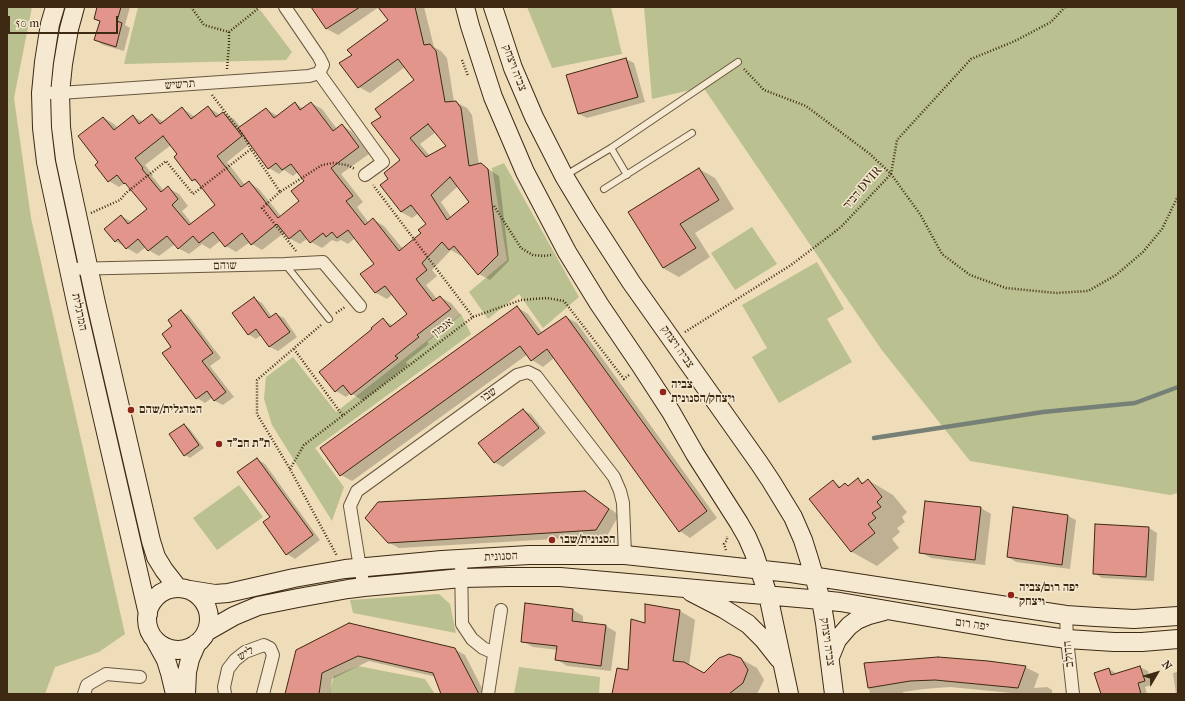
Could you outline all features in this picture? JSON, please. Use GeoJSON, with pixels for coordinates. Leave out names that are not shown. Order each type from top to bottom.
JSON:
{"type":"FeatureCollection","features":[{"type":"Feature","properties":{"kind":"street","name":"המרגלית"},"geometry":{"type":"LineString","coordinates":[[55,7],[50,24],[41,93],[42,128],[46,162],[148,614]]}},
{"type":"Feature","properties":{"kind":"street","name":"המרגלית"},"geometry":{"type":"LineString","coordinates":[[75,7],[63,64],[60,93],[61,127],[65,159],[151,541],[156,557],[164,570],[184,589]]}},
{"type":"Feature","properties":{"kind":"street"},"geometry":{"type":"LineString","coordinates":[[285,7],[319,57],[323,65],[319,73],[383,162],[365,175]]}},
{"type":"Feature","properties":{"kind":"street"},"geometry":{"type":"LineString","coordinates":[[465,7],[493,97],[525,172],[567,252],[599,304],[642,366],[695,454],[740,523],[754,553],[768,595],[789,694]]}},
{"type":"Feature","properties":{"kind":"street","name":"צביה ויצחק"},"geometry":{"type":"LineString","coordinates":[[493,7],[513,68],[534,117],[564,176],[631,282],[771,481],[793,517],[815,577],[821,600],[834,694]]}},
{"type":"Feature","properties":{"kind":"street","name":"תרשיש"},"geometry":{"type":"LineString","coordinates":[[41,93],[226,82],[309,76],[319,73]]}},
{"type":"Feature","properties":{"kind":"street","name":"שוהם"},"geometry":{"type":"LineString","coordinates":[[69,269],[323,262],[358,303]]}},
{"type":"Feature","properties":{"kind":"street","name":"שבו"},"geometry":{"type":"LineString","coordinates":[[364,587],[352,568],[350,506],[357,491],[517,375],[528,372],[536,376],[614,477],[623,503],[625,555]]}},
{"type":"Feature","properties":{"kind":"street","name":"הסנונית"},"geometry":{"type":"LineString","coordinates":[[184,589],[215,594],[228,593],[294,578],[352,568],[529,555],[625,555],[760,569],[815,577]]}},
{"type":"Feature","properties":{"kind":"street"},"geometry":{"type":"LineString","coordinates":[[461,559],[462,624],[472,639],[483,648],[494,653]]}},
{"type":"Feature","properties":{"kind":"street","name":"הסנונית"},"geometry":{"type":"LineString","coordinates":[[202,638],[234,616],[258,606],[341,590],[462,578],[560,577],[768,595]]}},
{"type":"Feature","properties":{"kind":"street","name":"יפה רום"},"geometry":{"type":"LineString","coordinates":[[815,577],[1066,615],[1096,618],[1134,619],[1178,616]]}},
{"type":"Feature","properties":{"kind":"street"},"geometry":{"type":"LineString","coordinates":[[680,587],[724,609],[748,624],[764,640],[783,665]]}},
{"type":"Feature","properties":{"kind":"street"},"geometry":{"type":"LineString","coordinates":[[175,694],[166,660],[150,632],[148,623],[150,606],[155,598],[169,589],[184,589],[198,596],[205,603],[208,612],[209,622],[190,659],[187,672],[186,694]]}},
{"type":"Feature","properties":{"kind":"street","name":"יפה רום"},"geometry":{"type":"LineString","coordinates":[[768,595],[840,602],[886,611],[1067,639],[1128,642],[1178,639]]}},
{"type":"Feature","properties":{"kind":"street"},"geometry":{"type":"LineString","coordinates":[[488,694],[501,610]]}},
{"type":"Feature","properties":{"kind":"street"},"geometry":{"type":"LineString","coordinates":[[830,657],[837,640],[849,626],[857,620],[869,615],[886,611]]}},
{"type":"Feature","properties":{"kind":"street","name":"הדולב"},"geometry":{"type":"LineString","coordinates":[[1066,615],[1073,694]]}},
{"type":"Feature","properties":{"kind":"street"},"geometry":{"type":"LineString","coordinates":[[155,639],[162,645],[171,649],[180,650],[189,648],[202,638]]}},
{"type":"Feature","properties":{"kind":"street","name":"ליש"},"geometry":{"type":"LineString","coordinates":[[225,694],[224,687],[228,669],[235,660],[244,652],[264,645],[270,648],[273,655],[263,694]]}},
{"type":"Feature","properties":{"kind":"street"},"geometry":{"type":"LineString","coordinates":[[84,694],[87,685],[106,674],[140,677]]}},
{"type":"Feature","properties":{"kind":"lane"},"geometry":{"type":"LineString","coordinates":[[564,176],[611,148],[738,62]]}},
{"type":"Feature","properties":{"kind":"lane"},"geometry":{"type":"LineString","coordinates":[[604,189],[692,133]]}},
{"type":"Feature","properties":{"kind":"lane"},"geometry":{"type":"LineString","coordinates":[[611,148],[627,175]]}},
{"type":"Feature","properties":{"kind":"lane"},"geometry":{"type":"LineString","coordinates":[[285,264],[328,319]]}},
{"type":"Feature","properties":{"kind":"path"},"geometry":{"type":"LineString","coordinates":[[191,7],[204,25],[229,32]]}},
{"type":"Feature","properties":{"kind":"path"},"geometry":{"type":"LineString","coordinates":[[229,32],[260,7]]}},
{"type":"Feature","properties":{"kind":"path","name":"דביר DVIR"},"geometry":{"type":"LineString","coordinates":[[685,332],[791,265],[841,227],[890,174],[897,140],[971,59],[1015,41],[1051,22],[1065,7]]}},
{"type":"Feature","properties":{"kind":"path"},"geometry":{"type":"LineString","coordinates":[[226,82],[229,32]]}},
{"type":"Feature","properties":{"kind":"path"},"geometry":{"type":"LineString","coordinates":[[738,62],[764,90],[806,106],[870,154],[890,174],[920,214],[942,254],[970,276],[1006,288],[1056,293],[1088,291],[1116,275],[1143,252],[1162,229],[1178,196]]}},
{"type":"Feature","properties":{"kind":"path"},"geometry":{"type":"LineString","coordinates":[[204,83],[243,134],[251,149],[280,192]]}},
{"type":"Feature","properties":{"kind":"path"},"geometry":{"type":"LineString","coordinates":[[78,219],[120,200],[126,193],[166,161],[193,194],[251,149]]}},
{"type":"Feature","properties":{"kind":"path"},"geometry":{"type":"LineString","coordinates":[[305,263],[262,208],[280,192],[322,165],[333,163],[346,165],[365,175],[473,317]]}},
{"type":"Feature","properties":{"kind":"path"},"geometry":{"type":"LineString","coordinates":[[494,206],[521,248],[533,255],[544,256],[557,254]]}},
{"type":"Feature","properties":{"kind":"path","name":"אגמון"},"geometry":{"type":"LineString","coordinates":[[290,469],[304,445],[473,317],[521,300],[547,298],[564,302],[624,379],[633,372]]}},
{"type":"Feature","properties":{"kind":"path"},"geometry":{"type":"LineString","coordinates":[[352,568],[257,414],[257,380],[328,319],[358,303]]}},
{"type":"Feature","properties":{"kind":"path"},"geometry":{"type":"LineString","coordinates":[[294,349],[343,416]]}},
{"type":"Feature","properties":{"kind":"green space"},"geometry":{"type":"Polygon","coordinates":[[[7,7],[32,7],[14,98],[31,218],[125,634],[99,652],[55,667],[45,694],[7,694],[7,7]]]}},
{"type":"Feature","properties":{"kind":"green space"},"geometry":{"type":"Polygon","coordinates":[[[138,7],[255,7],[261,11],[292,52],[286,60],[124,64],[138,7]]]}},
{"type":"Feature","properties":{"kind":"green space"},"geometry":{"type":"Polygon","coordinates":[[[527,7],[611,7],[622,54],[552,68],[527,7]]]}},
{"type":"Feature","properties":{"kind":"green space"},"geometry":{"type":"Polygon","coordinates":[[[644,7],[1178,7],[1178,493],[1170,495],[970,461],[881,349],[703,87],[652,99],[644,7]]]}},
{"type":"Feature","properties":{"kind":"green space"},"geometry":{"type":"Polygon","coordinates":[[[504,163],[579,297],[543,328],[519,294],[488,319],[469,292],[507,260],[492,168],[504,163]]]}},
{"type":"Feature","properties":{"kind":"green space"},"geometry":{"type":"Polygon","coordinates":[[[752,227],[777,264],[735,290],[711,253],[752,227]]]}},
{"type":"Feature","properties":{"kind":"green space"},"geometry":{"type":"Polygon","coordinates":[[[817,262],[844,309],[827,319],[852,362],[779,403],[752,357],[767,348],[742,305],[817,262]]]}},
{"type":"Feature","properties":{"kind":"green space"},"geometry":{"type":"Polygon","coordinates":[[[461,314],[471,334],[315,448],[344,487],[332,521],[272,425],[264,399],[266,377],[293,357],[336,412],[461,314]]]}},
{"type":"Feature","properties":{"kind":"green space"},"geometry":{"type":"Polygon","coordinates":[[[239,485],[263,517],[217,550],[193,518],[239,485]]]}},
{"type":"Feature","properties":{"kind":"green space"},"geometry":{"type":"Polygon","coordinates":[[[439,594],[450,604],[456,633],[353,613],[350,600],[439,594]]]}},
{"type":"Feature","properties":{"kind":"green space"},"geometry":{"type":"Polygon","coordinates":[[[358,666],[425,679],[435,694],[329,694],[334,676],[358,666]]]}},
{"type":"Feature","properties":{"kind":"green space"},"geometry":{"type":"Polygon","coordinates":[[[519,667],[600,677],[599,694],[514,694],[519,667]]]}},
{"type":"Feature","properties":{"kind":"building"},"geometry":{"type":"Polygon","coordinates":[[[97,7],[121,7],[117,21],[122,23],[116,47],[94,40],[100,21],[94,19],[97,7]]]}},
{"type":"Feature","properties":{"kind":"building"},"geometry":{"type":"Polygon","coordinates":[[[311,7],[360,7],[326,29],[311,7]]]}},
{"type":"Feature","properties":{"kind":"building"},"geometry":{"type":"Polygon","coordinates":[[[378,7],[415,7],[424,45],[430,44],[436,51],[445,102],[456,101],[461,108],[469,166],[481,163],[488,169],[498,255],[478,275],[454,246],[449,250],[442,242],[422,263],[427,270],[416,279],[433,301],[440,296],[451,309],[417,335],[419,337],[395,356],[398,358],[351,395],[343,385],[335,392],[319,372],[372,329],[371,328],[383,318],[390,327],[407,314],[385,286],[375,293],[360,274],[374,264],[348,230],[337,238],[332,232],[326,237],[323,233],[310,243],[300,230],[289,239],[277,224],[251,245],[242,233],[225,247],[213,232],[199,243],[193,236],[178,249],[167,236],[148,251],[138,239],[126,249],[118,239],[115,242],[104,229],[121,215],[128,224],[147,209],[117,175],[108,182],[95,165],[98,162],[78,136],[103,117],[114,130],[133,115],[139,124],[152,114],[160,124],[182,107],[191,119],[208,106],[216,117],[223,112],[242,136],[217,156],[241,187],[249,181],[278,218],[299,201],[291,191],[304,181],[291,164],[282,170],[276,163],[268,169],[238,128],[266,108],[274,118],[295,102],[300,110],[311,102],[333,131],[342,124],[359,147],[331,168],[353,196],[346,201],[365,225],[373,218],[399,251],[421,233],[418,230],[426,224],[411,205],[401,212],[380,185],[388,179],[384,173],[400,160],[371,123],[381,117],[375,109],[414,80],[398,59],[358,88],[339,63],[352,55],[347,50],[388,20],[378,7]],[[428,124],[410,138],[426,157],[446,146],[428,124]],[[163,136],[135,158],[161,192],[168,186],[178,199],[172,205],[189,225],[215,205],[195,179],[192,181],[174,157],[177,154],[163,136]],[[450,177],[431,195],[447,220],[469,202],[450,177]]]}},
{"type":"Feature","properties":{"kind":"building"},"geometry":{"type":"Polygon","coordinates":[[[626,58],[638,97],[578,114],[566,75],[626,58]]]}},
{"type":"Feature","properties":{"kind":"building"},"geometry":{"type":"Polygon","coordinates":[[[699,168],[719,200],[680,224],[696,248],[663,268],[628,212],[699,168]]]}},
{"type":"Feature","properties":{"kind":"building"},"geometry":{"type":"Polygon","coordinates":[[[254,297],[269,318],[276,313],[290,332],[269,347],[256,329],[248,335],[232,313],[254,297]]]}},
{"type":"Feature","properties":{"kind":"building"},"geometry":{"type":"Polygon","coordinates":[[[517,306],[538,335],[566,316],[707,511],[679,532],[547,349],[531,361],[520,346],[340,476],[320,448],[517,306]]]}},
{"type":"Feature","properties":{"kind":"building"},"geometry":{"type":"Polygon","coordinates":[[[181,310],[213,353],[202,361],[226,392],[214,401],[207,391],[196,399],[162,353],[171,347],[162,334],[172,326],[168,320],[181,310]]]}},
{"type":"Feature","properties":{"kind":"building"},"geometry":{"type":"Polygon","coordinates":[[[523,409],[539,428],[494,463],[478,443],[523,409]]]}},
{"type":"Feature","properties":{"kind":"building"},"geometry":{"type":"Polygon","coordinates":[[[184,424],[199,445],[184,456],[169,434],[184,424]]]}},
{"type":"Feature","properties":{"kind":"building"},"geometry":{"type":"Polygon","coordinates":[[[257,458],[313,535],[286,555],[263,522],[270,517],[237,472],[257,458]]]}},
{"type":"Feature","properties":{"kind":"building"},"geometry":{"type":"Polygon","coordinates":[[[858,478],[862,484],[868,479],[882,497],[877,502],[881,507],[872,513],[876,518],[868,524],[875,533],[851,552],[809,499],[833,480],[839,488],[845,483],[848,486],[858,478]]]}},
{"type":"Feature","properties":{"kind":"building"},"geometry":{"type":"Polygon","coordinates":[[[585,491],[609,509],[596,530],[388,543],[365,518],[378,502],[585,491]]]}},
{"type":"Feature","properties":{"kind":"building"},"geometry":{"type":"Polygon","coordinates":[[[925,501],[981,507],[975,560],[919,553],[925,501]]]}},
{"type":"Feature","properties":{"kind":"building"},"geometry":{"type":"Polygon","coordinates":[[[1013,507],[1068,515],[1062,565],[1007,557],[1013,507]]]}},
{"type":"Feature","properties":{"kind":"building"},"geometry":{"type":"Polygon","coordinates":[[[1095,524],[1149,527],[1146,577],[1093,574],[1095,524]]]}},
{"type":"Feature","properties":{"kind":"building"},"geometry":{"type":"Polygon","coordinates":[[[525,603],[573,609],[572,621],[606,625],[601,666],[555,660],[557,646],[521,642],[525,603]]]}},
{"type":"Feature","properties":{"kind":"building"},"geometry":{"type":"Polygon","coordinates":[[[645,604],[680,610],[673,661],[684,662],[704,673],[719,658],[729,654],[741,658],[748,670],[743,683],[729,694],[612,694],[617,668],[628,670],[631,619],[645,623],[645,604]]]}},
{"type":"Feature","properties":{"kind":"building"},"geometry":{"type":"Polygon","coordinates":[[[349,623],[455,648],[479,694],[441,694],[433,673],[358,656],[322,673],[319,694],[285,694],[296,650],[349,623]]]}},
{"type":"Feature","properties":{"kind":"building"},"geometry":{"type":"Polygon","coordinates":[[[938,657],[1026,666],[1018,688],[935,680],[910,681],[868,688],[864,663],[938,657]]]}},
{"type":"Feature","properties":{"kind":"building"},"geometry":{"type":"Polygon","coordinates":[[[1140,666],[1145,681],[1138,683],[1141,694],[1101,694],[1094,673],[1109,668],[1111,675],[1140,666]]]}},
{"type":"Feature","properties":{"kind":"waterway"},"geometry":{"type":"LineString","coordinates":[[874,438],[1043,412],[1135,403],[1178,387]]}},
{"type":"Feature","properties":{"kind":"place","name":"צביה ויצחק/הסנונית"},"geometry":{"type":"Point","coordinates":[663,392]}},
{"type":"Feature","properties":{"kind":"place","name":"המרגלית/שהם"},"geometry":{"type":"Point","coordinates":[131,410]}},
{"type":"Feature","properties":{"kind":"place","name":"ת\"ת חב\"ד"},"geometry":{"type":"Point","coordinates":[219,444]}},
{"type":"Feature","properties":{"kind":"place","name":"הסנונית/שבו"},"geometry":{"type":"Point","coordinates":[552,540]}},
{"type":"Feature","properties":{"kind":"place","name":"יפה רום/צביה ויצחק"},"geometry":{"type":"Point","coordinates":[1011,595]}}]}
